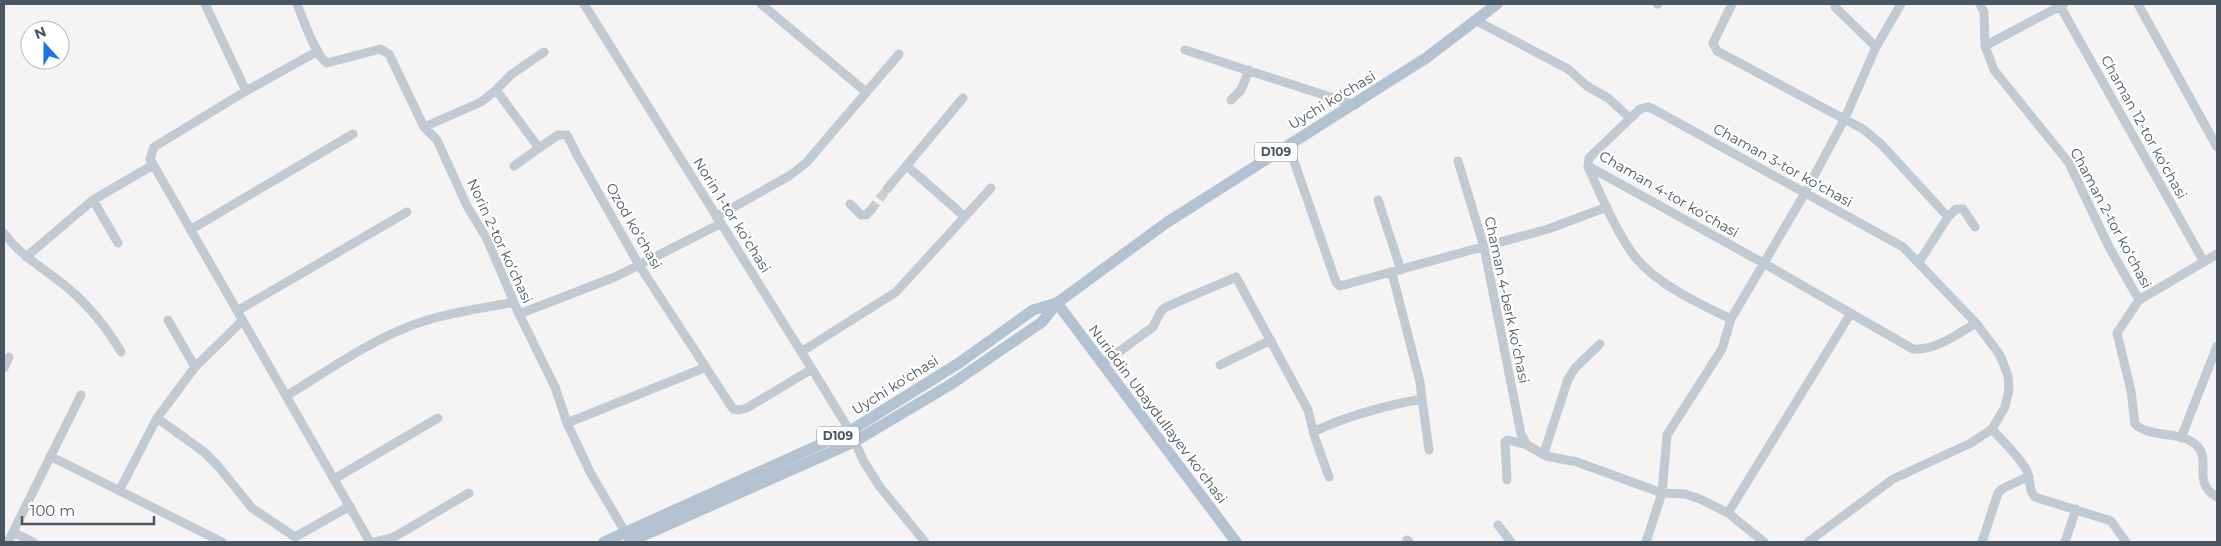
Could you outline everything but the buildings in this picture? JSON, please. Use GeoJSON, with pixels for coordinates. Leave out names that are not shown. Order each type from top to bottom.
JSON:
{"type":"FeatureCollection","features":[{"type":"Feature","properties":{"kind":"main road","name":"Uychi ko'chasi"},"geometry":{"type":"LineString","coordinates":[[604,542],[628,539],[852,436],[953,383],[1042,322],[1057,303],[1166,224],[1288,144],[1355,105],[1426,58],[1497,4]]}},
{"type":"Feature","properties":{"kind":"main road","name":"Nuriddin Ubaydullayev koʻchasi"},"geometry":{"type":"LineString","coordinates":[[1057,303],[1236,542]]}},
{"type":"Feature","properties":{"kind":"street"},"geometry":{"type":"LineString","coordinates":[[205,4],[246,91]]}},
{"type":"Feature","properties":{"kind":"street"},"geometry":{"type":"LineString","coordinates":[[297,4],[318,51],[246,91],[154,147],[150,152],[153,165],[370,542]]}},
{"type":"Feature","properties":{"kind":"street","name":"Norin 1-tor koʻchasi"},"geometry":{"type":"LineString","coordinates":[[584,4],[812,369],[880,486],[925,542]]}},
{"type":"Feature","properties":{"kind":"street"},"geometry":{"type":"LineString","coordinates":[[761,4],[866,92]]}},
{"type":"Feature","properties":{"kind":"street"},"geometry":{"type":"LineString","coordinates":[[1732,4],[1713,43],[1717,51],[1845,118],[1882,145],[1948,217]]}},
{"type":"Feature","properties":{"kind":"street"},"geometry":{"type":"LineString","coordinates":[[1646,542],[1662,493],[1666,435],[1717,357],[1732,319],[1765,264],[1845,118],[1876,46],[1901,4]]}},
{"type":"Feature","properties":{"kind":"street","name":"Chaman 2-tor koʻchasi"},"geometry":{"type":"LineString","coordinates":[[1980,4],[1984,12],[1985,46],[1991,64],[1998,76],[2069,162],[2109,247],[2140,300],[2116,333],[2131,391],[2133,419],[2138,427],[2191,441],[2201,450],[2203,482],[2210,492],[2217,497]]}},
{"type":"Feature","properties":{"kind":"street"},"geometry":{"type":"LineString","coordinates":[[2138,4],[2217,147]]}},
{"type":"Feature","properties":{"kind":"street"},"geometry":{"type":"LineString","coordinates":[[1985,46],[2062,5]]}},
{"type":"Feature","properties":{"kind":"street","name":"Chaman 12-tor koʻchasi"},"geometry":{"type":"LineString","coordinates":[[2062,5],[2204,262]]}},
{"type":"Feature","properties":{"kind":"street"},"geometry":{"type":"LineString","coordinates":[[1835,7],[1876,46]]}},
{"type":"Feature","properties":{"kind":"street"},"geometry":{"type":"LineString","coordinates":[[1477,21],[1568,68],[1586,86],[1608,98],[1630,118]]}},
{"type":"Feature","properties":{"kind":"street","name":"Norin 2-tor koʻchasi"},"geometry":{"type":"LineString","coordinates":[[318,51],[322,60],[332,63],[374,50],[385,50],[389,54],[424,127],[437,140],[467,206],[487,239],[514,302],[556,387],[567,423],[590,472],[628,539]]}},
{"type":"Feature","properties":{"kind":"street"},"geometry":{"type":"LineString","coordinates":[[1185,50],[1355,105]]}},
{"type":"Feature","properties":{"kind":"street"},"geometry":{"type":"LineString","coordinates":[[424,127],[481,102],[512,74],[544,52]]}},
{"type":"Feature","properties":{"kind":"street"},"geometry":{"type":"LineString","coordinates":[[520,314],[607,281],[718,220],[797,170],[815,154],[899,54]]}},
{"type":"Feature","properties":{"kind":"street"},"geometry":{"type":"LineString","coordinates":[[1231,100],[1241,90],[1249,70]]}},
{"type":"Feature","properties":{"kind":"street"},"geometry":{"type":"LineString","coordinates":[[496,90],[540,148],[514,166]]}},
{"type":"Feature","properties":{"kind":"street"},"geometry":{"type":"LineString","coordinates":[[887,189],[962,98]]}},
{"type":"Feature","properties":{"kind":"street","name":"Chaman 3-tor koʻchasi"},"geometry":{"type":"LineString","coordinates":[[1630,118],[1644,108],[1655,110],[1903,247],[1976,324],[2000,355],[2008,376],[2009,390],[2005,407],[1992,429]]}},
{"type":"Feature","properties":{"kind":"street","name":"Chaman 4-tor koʻchasi"},"geometry":{"type":"LineString","coordinates":[[1630,118],[1589,158],[1588,166],[1913,349],[1924,350],[1936,346],[1976,324]]}},
{"type":"Feature","properties":{"kind":"street"},"geometry":{"type":"LineString","coordinates":[[190,230],[353,134]]}},
{"type":"Feature","properties":{"kind":"street","name":"Ozod koʻchasi"},"geometry":{"type":"LineString","coordinates":[[540,148],[558,134],[567,134],[639,264],[728,404],[739,410],[812,369]]}},
{"type":"Feature","properties":{"kind":"street"},"geometry":{"type":"LineString","coordinates":[[1288,144],[1338,285],[1343,286],[1548,229],[1607,207]]}},
{"type":"Feature","properties":{"kind":"street","name":"Chaman 4-berk koʻchasi"},"geometry":{"type":"LineString","coordinates":[[1458,160],[1484,247],[1521,434],[1527,445]]}},
{"type":"Feature","properties":{"kind":"street"},"geometry":{"type":"LineString","coordinates":[[26,257],[93,200],[153,165]]}},
{"type":"Feature","properties":{"kind":"street"},"geometry":{"type":"LineString","coordinates":[[907,166],[964,216]]}},
{"type":"Feature","properties":{"kind":"street"},"geometry":{"type":"LineString","coordinates":[[1588,166],[1607,207],[1632,253],[1646,268],[1696,303],[1732,319]]}},
{"type":"Feature","properties":{"kind":"street"},"geometry":{"type":"LineString","coordinates":[[801,352],[896,292],[991,188]]}},
{"type":"Feature","properties":{"kind":"street"},"geometry":{"type":"LineString","coordinates":[[93,200],[118,243]]}},
{"type":"Feature","properties":{"kind":"street"},"geometry":{"type":"LineString","coordinates":[[1378,200],[1401,270]]}},
{"type":"Feature","properties":{"kind":"street"},"geometry":{"type":"LineString","coordinates":[[850,204],[861,215],[866,215],[871,210]]}},
{"type":"Feature","properties":{"kind":"street"},"geometry":{"type":"LineString","coordinates":[[1919,262],[1948,217],[1956,209],[1963,209],[1975,227]]}},
{"type":"Feature","properties":{"kind":"street"},"geometry":{"type":"LineString","coordinates":[[237,311],[407,212]]}},
{"type":"Feature","properties":{"kind":"street"},"geometry":{"type":"LineString","coordinates":[[4,234],[13,246],[26,257],[70,289],[114,340],[121,352]]}},
{"type":"Feature","properties":{"kind":"street"},"geometry":{"type":"LineString","coordinates":[[2140,300],[2217,254]]}},
{"type":"Feature","properties":{"kind":"street"},"geometry":{"type":"LineString","coordinates":[[1392,273],[1420,382],[1429,450]]}},
{"type":"Feature","properties":{"kind":"street"},"geometry":{"type":"LineString","coordinates":[[1102,364],[1148,331],[1166,307],[1192,298],[1232,277],[1238,279],[1308,410],[1313,432],[1329,477]]}},
{"type":"Feature","properties":{"kind":"street"},"geometry":{"type":"LineString","coordinates":[[286,396],[377,342],[410,326],[430,319],[514,302]]}},
{"type":"Feature","properties":{"kind":"street"},"geometry":{"type":"LineString","coordinates":[[1728,513],[1851,313]]}},
{"type":"Feature","properties":{"kind":"street"},"geometry":{"type":"LineString","coordinates":[[168,320],[195,367]]}},
{"type":"Feature","properties":{"kind":"street"},"geometry":{"type":"LineString","coordinates":[[119,491],[157,418],[195,367],[242,321]]}},
{"type":"Feature","properties":{"kind":"street"},"geometry":{"type":"LineString","coordinates":[[1220,365],[1271,340]]}},
{"type":"Feature","properties":{"kind":"street"},"geometry":{"type":"LineString","coordinates":[[1544,453],[1568,379],[1576,367],[1600,344]]}},
{"type":"Feature","properties":{"kind":"street"},"geometry":{"type":"LineString","coordinates":[[2181,438],[2217,346]]}},
{"type":"Feature","properties":{"kind":"street"},"geometry":{"type":"LineString","coordinates":[[4,368],[8,357]]}},
{"type":"Feature","properties":{"kind":"street"},"geometry":{"type":"LineString","coordinates":[[567,423],[704,368]]}},
{"type":"Feature","properties":{"kind":"street"},"geometry":{"type":"LineString","coordinates":[[8,542],[81,395]]}},
{"type":"Feature","properties":{"kind":"street"},"geometry":{"type":"LineString","coordinates":[[1313,432],[1344,417],[1422,399]]}},
{"type":"Feature","properties":{"kind":"street"},"geometry":{"type":"LineString","coordinates":[[157,418],[204,452],[252,508],[295,536]]}},
{"type":"Feature","properties":{"kind":"street"},"geometry":{"type":"LineString","coordinates":[[334,478],[438,418]]}},
{"type":"Feature","properties":{"kind":"street"},"geometry":{"type":"LineString","coordinates":[[1808,542],[1893,479],[1971,444],[1992,429],[2025,468],[2034,497],[2111,521],[2126,542]]}},
{"type":"Feature","properties":{"kind":"street"},"geometry":{"type":"LineString","coordinates":[[1507,480],[1505,442],[1508,440],[1527,445],[1551,458],[1577,462],[1662,493],[1685,494],[1728,513],[1764,542]]}},
{"type":"Feature","properties":{"kind":"street"},"geometry":{"type":"LineString","coordinates":[[50,456],[222,542]]}},
{"type":"Feature","properties":{"kind":"street"},"geometry":{"type":"LineString","coordinates":[[1982,542],[1998,493],[2002,489],[2029,476]]}},
{"type":"Feature","properties":{"kind":"street"},"geometry":{"type":"LineString","coordinates":[[374,542],[394,537],[469,493]]}},
{"type":"Feature","properties":{"kind":"street"},"geometry":{"type":"LineString","coordinates":[[287,542],[350,506]]}},
{"type":"Feature","properties":{"kind":"street"},"geometry":{"type":"LineString","coordinates":[[2065,542],[2076,509]]}},
{"type":"Feature","properties":{"kind":"street"},"geometry":{"type":"LineString","coordinates":[[1498,525],[1511,542]]}},
{"type":"Feature","properties":{"kind":"street"},"geometry":{"type":"LineString","coordinates":[[13,532],[33,542]]}},
{"type":"Feature","properties":{"kind":"tunnel"},"geometry":{"type":"LineString","coordinates":[[871,210],[887,189]]}}]}
